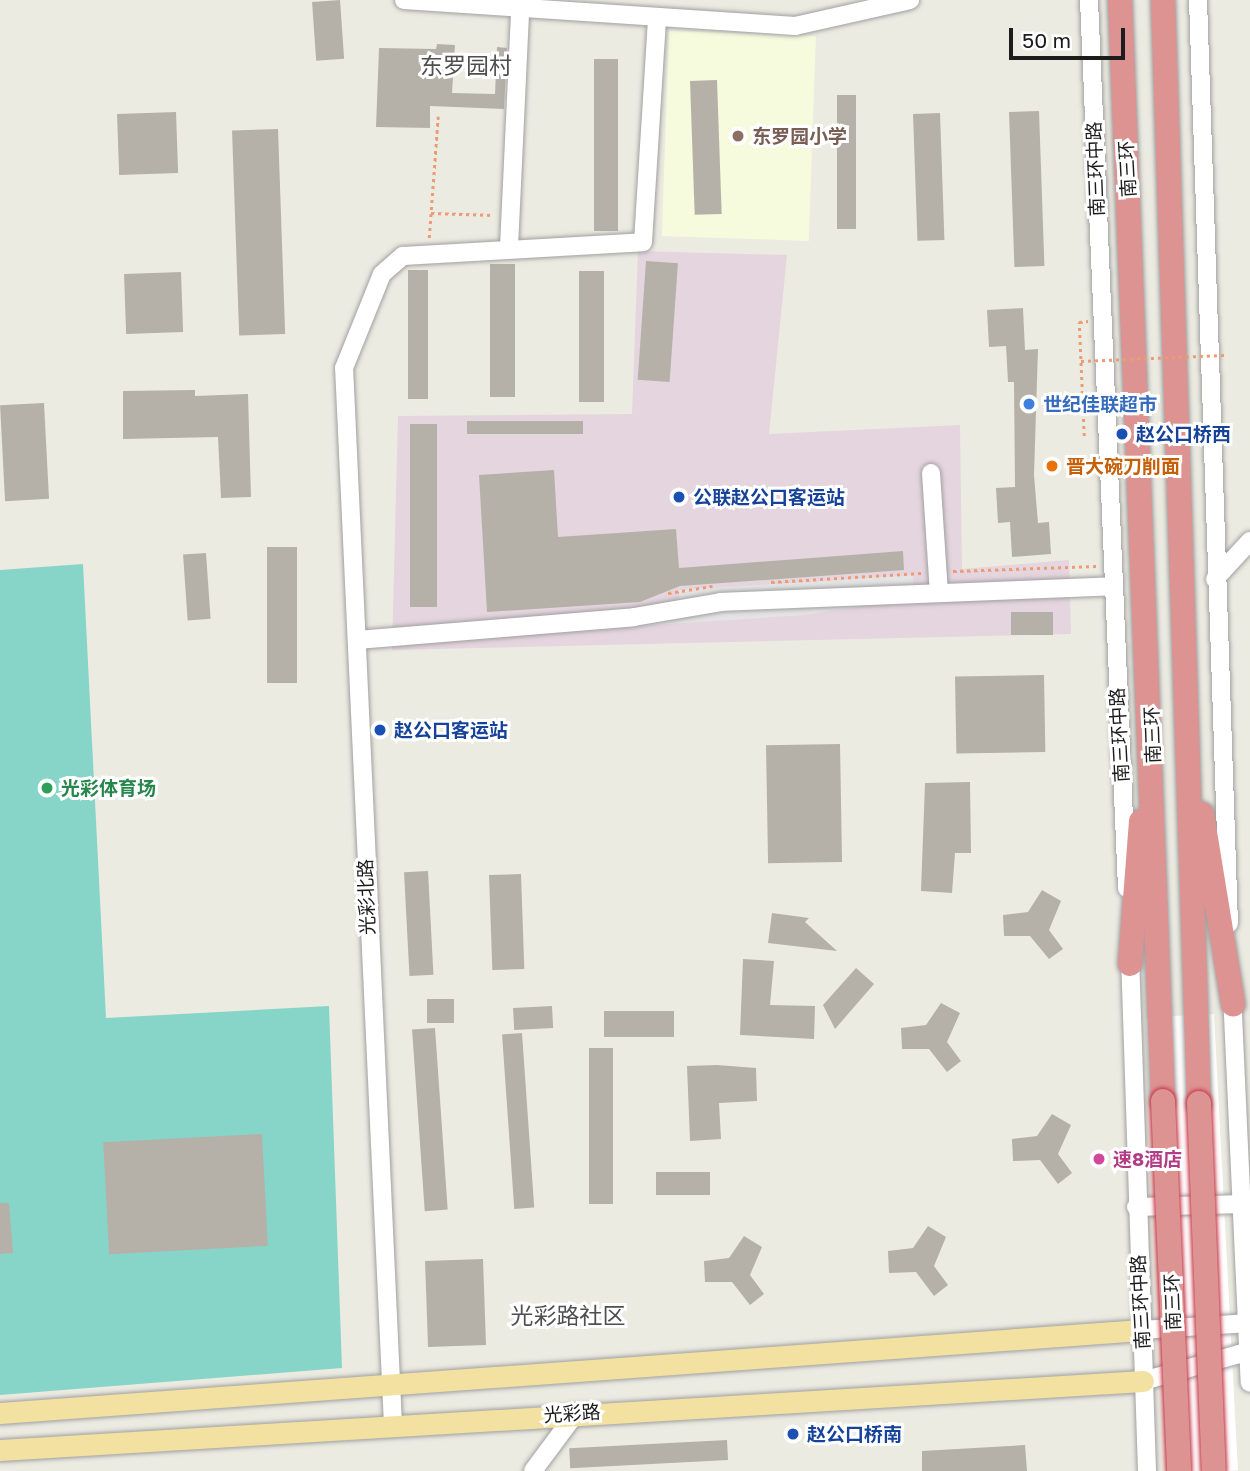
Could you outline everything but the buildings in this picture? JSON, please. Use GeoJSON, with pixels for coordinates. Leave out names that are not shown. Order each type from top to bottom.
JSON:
{"type":"FeatureCollection","features":[{"type":"Feature","properties":{"kind":"highway"},"geometry":{"type":"LineString","coordinates":[[1109,0],[1122,61]]}},
{"type":"Feature","properties":{"kind":"highway","name":"南三环"},"geometry":{"type":"LineString","coordinates":[[1121,0],[1151,688],[1163,1101],[1179,1471]]}},
{"type":"Feature","properties":{"kind":"highway"},"geometry":{"type":"LineString","coordinates":[[1163,0],[1167,57]]}},
{"type":"Feature","properties":{"kind":"highway"},"geometry":{"type":"LineString","coordinates":[[1167,57],[1175,0]]}},
{"type":"Feature","properties":{"kind":"highway","name":"南三环"},"geometry":{"type":"LineString","coordinates":[[1167,57],[1185,713],[1214,1471]]}},
{"type":"Feature","properties":{"kind":"highway"},"geometry":{"type":"LineString","coordinates":[[1130,964],[1151,688]]}},
{"type":"Feature","properties":{"kind":"highway"},"geometry":{"type":"LineString","coordinates":[[1185,713],[1233,1004]]}},
{"type":"Feature","properties":{"kind":"main road"},"geometry":{"type":"LineString","coordinates":[[0,1413],[1141,1331]]}},
{"type":"Feature","properties":{"kind":"main road","name":"光彩路"},"geometry":{"type":"LineString","coordinates":[[0,1450],[576,1413],[1143,1381]]}},
{"type":"Feature","properties":{"kind":"street"},"geometry":{"type":"LineString","coordinates":[[404,0],[520,12],[795,26],[910,0]]}},
{"type":"Feature","properties":{"kind":"street","name":"南三环中路"},"geometry":{"type":"LineString","coordinates":[[1089,0],[1111,586],[1130,964],[1136,1207],[1147,1471]]}},
{"type":"Feature","properties":{"kind":"street"},"geometry":{"type":"LineString","coordinates":[[1198,0],[1215,579],[1250,1383]]}},
{"type":"Feature","properties":{"kind":"street"},"geometry":{"type":"LineString","coordinates":[[509,247],[520,12]]}},
{"type":"Feature","properties":{"kind":"street"},"geometry":{"type":"LineString","coordinates":[[429,253],[643,242],[657,19]]}},
{"type":"Feature","properties":{"kind":"street","name":"光彩北路"},"geometry":{"type":"LineString","coordinates":[[393,1425],[344,368],[382,274],[403,256],[429,253]]}},
{"type":"Feature","properties":{"kind":"street"},"geometry":{"type":"LineString","coordinates":[[931,473],[939,593]]}},
{"type":"Feature","properties":{"kind":"street"},"geometry":{"type":"LineString","coordinates":[[1215,579],[1250,541]]}},
{"type":"Feature","properties":{"kind":"street"},"geometry":{"type":"LineString","coordinates":[[358,640],[634,618],[721,603],[1111,586]]}},
{"type":"Feature","properties":{"kind":"street"},"geometry":{"type":"LineString","coordinates":[[1136,1207],[1244,1204]]}},
{"type":"Feature","properties":{"kind":"street"},"geometry":{"type":"LineString","coordinates":[[1141,1331],[1249,1323]]}},
{"type":"Feature","properties":{"kind":"street"},"geometry":{"type":"LineString","coordinates":[[1143,1381],[1250,1351]]}},
{"type":"Feature","properties":{"kind":"street"},"geometry":{"type":"LineString","coordinates":[[533,1471],[576,1413]]}},
{"type":"Feature","properties":{"kind":"path"},"geometry":{"type":"LineString","coordinates":[[429,253],[438,116]]}},
{"type":"Feature","properties":{"kind":"path"},"geometry":{"type":"LineString","coordinates":[[430,213],[512,216]]}},
{"type":"Feature","properties":{"kind":"path"},"geometry":{"type":"LineString","coordinates":[[1079,322],[1084,436]]}},
{"type":"Feature","properties":{"kind":"path"},"geometry":{"type":"LineString","coordinates":[[1081,361],[1224,355]]}},
{"type":"Feature","properties":{"kind":"shaded area","name":"东罗园小学"},"geometry":{"type":"Polygon","coordinates":[[[669,31],[816,36],[809,241],[662,236],[669,31]]]}},
{"type":"Feature","properties":{"kind":"shaded area","name":"公联赵公口客运站"},"geometry":{"type":"Polygon","coordinates":[[[638,251],[787,255],[769,434],[960,425],[962,569],[1069,560],[1071,634],[392,650],[398,416],[632,414],[638,251]]]}},
{"type":"Feature","properties":{"kind":"shaded area","name":"光彩体育场"},"geometry":{"type":"Polygon","coordinates":[[[83,564],[106,1018],[329,1006],[342,1368],[0,1395],[0,570],[83,564]]]}},
{"type":"Feature","properties":{"kind":"shaded area"},"geometry":{"type":"Polygon","coordinates":[[[913,575],[914,598],[804,615],[472,637],[680,609],[679,590],[913,575]]]}},
{"type":"Feature","properties":{"kind":"pier"},"geometry":{"type":"Polygon","coordinates":[[[1214,1014],[1238,1470],[1170,1471],[1146,1018],[1214,1014]]]}},
{"type":"Feature","properties":{"kind":"place","name":"东罗园小学"},"geometry":{"type":"Point","coordinates":[738,136]}},
{"type":"Feature","properties":{"kind":"place","name":"世纪佳联超市"},"geometry":{"type":"Point","coordinates":[1029,404]}},
{"type":"Feature","properties":{"kind":"place","name":"赵公口桥西"},"geometry":{"type":"Point","coordinates":[1122,434]}},
{"type":"Feature","properties":{"kind":"place","name":"晋大碗刀削面"},"geometry":{"type":"Point","coordinates":[1052,466]}},
{"type":"Feature","properties":{"kind":"place","name":"公联赵公口客运站"},"geometry":{"type":"Point","coordinates":[679,497]}},
{"type":"Feature","properties":{"kind":"place","name":"赵公口客运站"},"geometry":{"type":"Point","coordinates":[380,730]}},
{"type":"Feature","properties":{"kind":"place","name":"光彩体育场"},"geometry":{"type":"Point","coordinates":[47,788]}},
{"type":"Feature","properties":{"kind":"place","name":"速8酒店"},"geometry":{"type":"Point","coordinates":[1099,1159]}},
{"type":"Feature","properties":{"kind":"place","name":"赵公口桥南"},"geometry":{"type":"Point","coordinates":[793,1434]}},
{"type":"Feature","properties":{"kind":"district","name":"东罗园村"},"geometry":{"type":"Point","coordinates":[466,65]}},
{"type":"Feature","properties":{"kind":"district","name":"光彩路社区"},"geometry":{"type":"Point","coordinates":[568,1315]}}]}
